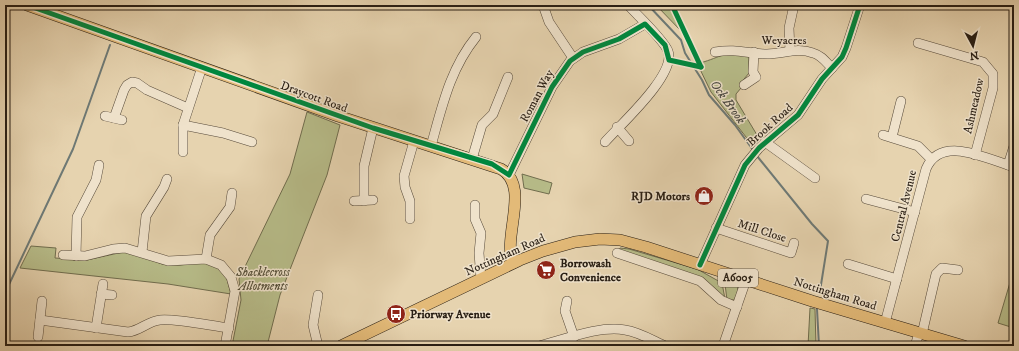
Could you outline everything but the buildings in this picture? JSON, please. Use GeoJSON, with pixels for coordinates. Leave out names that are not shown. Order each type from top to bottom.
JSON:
{"type":"FeatureCollection","features":[{"type":"Feature","properties":{"kind":"main road","name":"Draycott Road"},"geometry":{"type":"LineString","coordinates":[[27,5],[373,128],[492,164],[509,175]]}},
{"type":"Feature","properties":{"kind":"main road"},"geometry":{"type":"LineString","coordinates":[[509,175],[514,183],[515,195],[510,247],[513,263]]}},
{"type":"Feature","properties":{"kind":"main road","name":"Nottingham Road"},"geometry":{"type":"LineString","coordinates":[[345,345],[513,263],[562,245],[583,240],[600,239],[630,242],[746,280],[964,346]]}},
{"type":"Feature","properties":{"kind":"street"},"geometry":{"type":"LineString","coordinates":[[543,5],[550,22],[573,58]]}},
{"type":"Feature","properties":{"kind":"street"},"geometry":{"type":"LineString","coordinates":[[605,142],[649,95],[669,63],[669,56],[665,46],[628,5]]}},
{"type":"Feature","properties":{"kind":"street"},"geometry":{"type":"LineString","coordinates":[[790,51],[789,28],[794,5]]}},
{"type":"Feature","properties":{"kind":"street","name":"Brook Road"},"geometry":{"type":"LineString","coordinates":[[700,265],[745,165],[751,156],[762,145],[798,115],[822,79],[844,53],[860,5]]}},
{"type":"Feature","properties":{"kind":"street","name":"Roman Way"},"geometry":{"type":"LineString","coordinates":[[509,175],[552,87],[573,58],[583,52],[625,37],[645,24]]}},
{"type":"Feature","properties":{"kind":"street"},"geometry":{"type":"LineString","coordinates":[[431,146],[451,78],[462,56],[476,37]]}},
{"type":"Feature","properties":{"kind":"street","name":"Ashmeadow"},"geometry":{"type":"LineString","coordinates":[[918,43],[983,62],[993,74],[993,88],[974,155]]}},
{"type":"Feature","properties":{"kind":"street","name":"Weyacres"},"geometry":{"type":"LineString","coordinates":[[715,52],[734,50],[769,54],[790,51],[806,51],[817,54],[832,68]]}},
{"type":"Feature","properties":{"kind":"street","name":"Weyacres"},"geometry":{"type":"LineString","coordinates":[[744,85],[756,78],[753,72],[754,52]]}},
{"type":"Feature","properties":{"kind":"street"},"geometry":{"type":"LineString","coordinates":[[184,152],[183,125],[202,67]]}},
{"type":"Feature","properties":{"kind":"street"},"geometry":{"type":"LineString","coordinates":[[129,73],[132,82]]}},
{"type":"Feature","properties":{"kind":"street"},"geometry":{"type":"LineString","coordinates":[[472,159],[482,126],[493,114],[508,77]]}},
{"type":"Feature","properties":{"kind":"street"},"geometry":{"type":"LineString","coordinates":[[114,118],[127,84],[132,82],[188,108]]}},
{"type":"Feature","properties":{"kind":"street"},"geometry":{"type":"LineString","coordinates":[[504,87],[514,90]]}},
{"type":"Feature","properties":{"kind":"street"},"geometry":{"type":"LineString","coordinates":[[901,101],[887,136],[918,146],[931,159]]}},
{"type":"Feature","properties":{"kind":"street"},"geometry":{"type":"LineString","coordinates":[[183,125],[223,133],[252,142]]}},
{"type":"Feature","properties":{"kind":"street"},"geometry":{"type":"LineString","coordinates":[[620,125],[630,141]]}},
{"type":"Feature","properties":{"kind":"street"},"geometry":{"type":"LineString","coordinates":[[354,201],[368,201],[364,166],[373,128]]}},
{"type":"Feature","properties":{"kind":"street"},"geometry":{"type":"LineString","coordinates":[[410,219],[410,201],[405,187],[404,176],[414,141]]}},
{"type":"Feature","properties":{"kind":"street"},"geometry":{"type":"LineString","coordinates":[[762,145],[815,178]]}},
{"type":"Feature","properties":{"kind":"street"},"geometry":{"type":"LineString","coordinates":[[1011,166],[1014,146]]}},
{"type":"Feature","properties":{"kind":"street","name":"Central Avenue"},"geometry":{"type":"LineString","coordinates":[[885,323],[898,279],[926,169],[931,159],[938,153],[949,150],[974,155],[1011,166]]}},
{"type":"Feature","properties":{"kind":"street"},"geometry":{"type":"LineString","coordinates":[[76,256],[77,217],[96,178],[99,164]]}},
{"type":"Feature","properties":{"kind":"street"},"geometry":{"type":"LineString","coordinates":[[87,176],[96,178]]}},
{"type":"Feature","properties":{"kind":"street"},"geometry":{"type":"LineString","coordinates":[[142,252],[146,216],[156,193],[167,178]]}},
{"type":"Feature","properties":{"kind":"street"},"geometry":{"type":"LineString","coordinates":[[206,258],[212,230],[234,208],[232,193]]}},
{"type":"Feature","properties":{"kind":"street"},"geometry":{"type":"LineString","coordinates":[[866,199],[914,212]]}},
{"type":"Feature","properties":{"kind":"street"},"geometry":{"type":"LineString","coordinates":[[475,205],[475,219],[481,233],[479,253],[481,278]]}},
{"type":"Feature","properties":{"kind":"street","name":"Mill Close"},"geometry":{"type":"LineString","coordinates":[[716,228],[791,253],[794,244]]}},
{"type":"Feature","properties":{"kind":"street"},"geometry":{"type":"LineString","coordinates":[[63,255],[76,256],[96,254],[119,249],[142,252],[168,261],[206,258],[221,265],[229,273],[233,281],[234,300],[225,346]]}},
{"type":"Feature","properties":{"kind":"street"},"geometry":{"type":"LineString","coordinates":[[622,258],[700,281],[723,302],[737,307]]}},
{"type":"Feature","properties":{"kind":"street"},"geometry":{"type":"LineString","coordinates":[[848,264],[898,279]]}},
{"type":"Feature","properties":{"kind":"street"},"geometry":{"type":"LineString","coordinates":[[914,346],[920,333],[936,274],[940,269],[945,267],[958,270]]}},
{"type":"Feature","properties":{"kind":"street"},"geometry":{"type":"LineString","coordinates":[[723,346],[746,280]]}},
{"type":"Feature","properties":{"kind":"street"},"geometry":{"type":"LineString","coordinates":[[96,328],[103,284]]}},
{"type":"Feature","properties":{"kind":"street"},"geometry":{"type":"LineString","coordinates":[[101,294],[112,295]]}},
{"type":"Feature","properties":{"kind":"street"},"geometry":{"type":"LineString","coordinates":[[318,296],[313,328],[318,346]]}},
{"type":"Feature","properties":{"kind":"street"},"geometry":{"type":"LineString","coordinates":[[38,337],[42,301]]}},
{"type":"Feature","properties":{"kind":"street"},"geometry":{"type":"LineString","coordinates":[[566,301],[565,311],[574,337]]}},
{"type":"Feature","properties":{"kind":"street"},"geometry":{"type":"LineString","coordinates":[[40,320],[132,332],[155,321],[164,319],[229,328]]}},
{"type":"Feature","properties":{"kind":"street"},"geometry":{"type":"LineString","coordinates":[[539,346],[604,330],[618,329],[641,335],[665,346]]}},
{"type":"Feature","properties":{"kind":"green space"},"geometry":{"type":"Polygon","coordinates":[[[656,5],[674,5],[700,63],[728,54],[741,54],[749,56],[749,73],[740,84],[741,88],[736,94],[736,100],[760,140],[753,146],[711,92],[682,32],[656,5]]]}},
{"type":"Feature","properties":{"kind":"green space","name":"Shacklecross Allotments"},"geometry":{"type":"Polygon","coordinates":[[[307,112],[340,125],[327,175],[280,295],[267,346],[232,346],[241,300],[239,279],[290,174],[307,112]]]}},
{"type":"Feature","properties":{"kind":"green space"},"geometry":{"type":"Polygon","coordinates":[[[522,174],[552,183],[549,194],[524,188],[522,174]]]}},
{"type":"Feature","properties":{"kind":"green space"},"geometry":{"type":"Polygon","coordinates":[[[31,246],[56,248],[55,258],[87,260],[123,252],[134,253],[162,264],[180,265],[204,262],[213,264],[226,276],[231,294],[168,284],[20,268],[31,246]]]}},
{"type":"Feature","properties":{"kind":"green space"},"geometry":{"type":"Polygon","coordinates":[[[620,248],[629,249],[697,269],[722,283],[725,299],[719,293],[619,251],[620,248]]]}},
{"type":"Feature","properties":{"kind":"green space"},"geometry":{"type":"Polygon","coordinates":[[[1014,269],[1014,328],[998,323],[1014,269]]]}},
{"type":"Feature","properties":{"kind":"green space"},"geometry":{"type":"Polygon","coordinates":[[[728,283],[737,286],[738,290],[734,300],[727,300],[725,284],[727,285],[728,283]]]}},
{"type":"Feature","properties":{"kind":"green space"},"geometry":{"type":"Polygon","coordinates":[[[810,308],[815,309],[816,346],[808,346],[810,308]]]}},
{"type":"Feature","properties":{"kind":"waterway","name":"Ock Brook"},"geometry":{"type":"LineString","coordinates":[[648,5],[681,40],[685,53],[702,80],[709,95],[735,125],[753,150]]}},
{"type":"Feature","properties":{"kind":"waterway"},"geometry":{"type":"LineString","coordinates":[[5,293],[73,149],[110,45]]}},
{"type":"Feature","properties":{"kind":"waterway","name":"Ock Brook"},"geometry":{"type":"LineString","coordinates":[[757,156],[812,224],[828,241],[820,291]]}},
{"type":"Feature","properties":{"kind":"waterway","name":"Ock Brook"},"geometry":{"type":"LineString","coordinates":[[817,309],[819,346]]}},
{"type":"Feature","properties":{"kind":"cycle path"},"geometry":{"type":"LineString","coordinates":[[27,5],[373,128],[492,164],[509,175],[552,87],[570,61],[583,52],[619,39],[645,24],[665,45],[669,60],[701,67]]}},
{"type":"Feature","properties":{"kind":"cycle path"},"geometry":{"type":"LineString","coordinates":[[672,5],[701,67]]}},
{"type":"Feature","properties":{"kind":"cycle path"},"geometry":{"type":"LineString","coordinates":[[700,265],[745,165],[759,148],[798,115],[822,79],[842,57],[860,5]]}},
{"type":"Feature","properties":{"kind":"place","name":"RJD Motors"},"geometry":{"type":"Point","coordinates":[704,196]}},
{"type":"Feature","properties":{"kind":"place","name":"Borrowash Convenience"},"geometry":{"type":"Point","coordinates":[546,270]}},
{"type":"Feature","properties":{"kind":"place","name":"Priorway Avenue"},"geometry":{"type":"Point","coordinates":[396,314]}}]}
